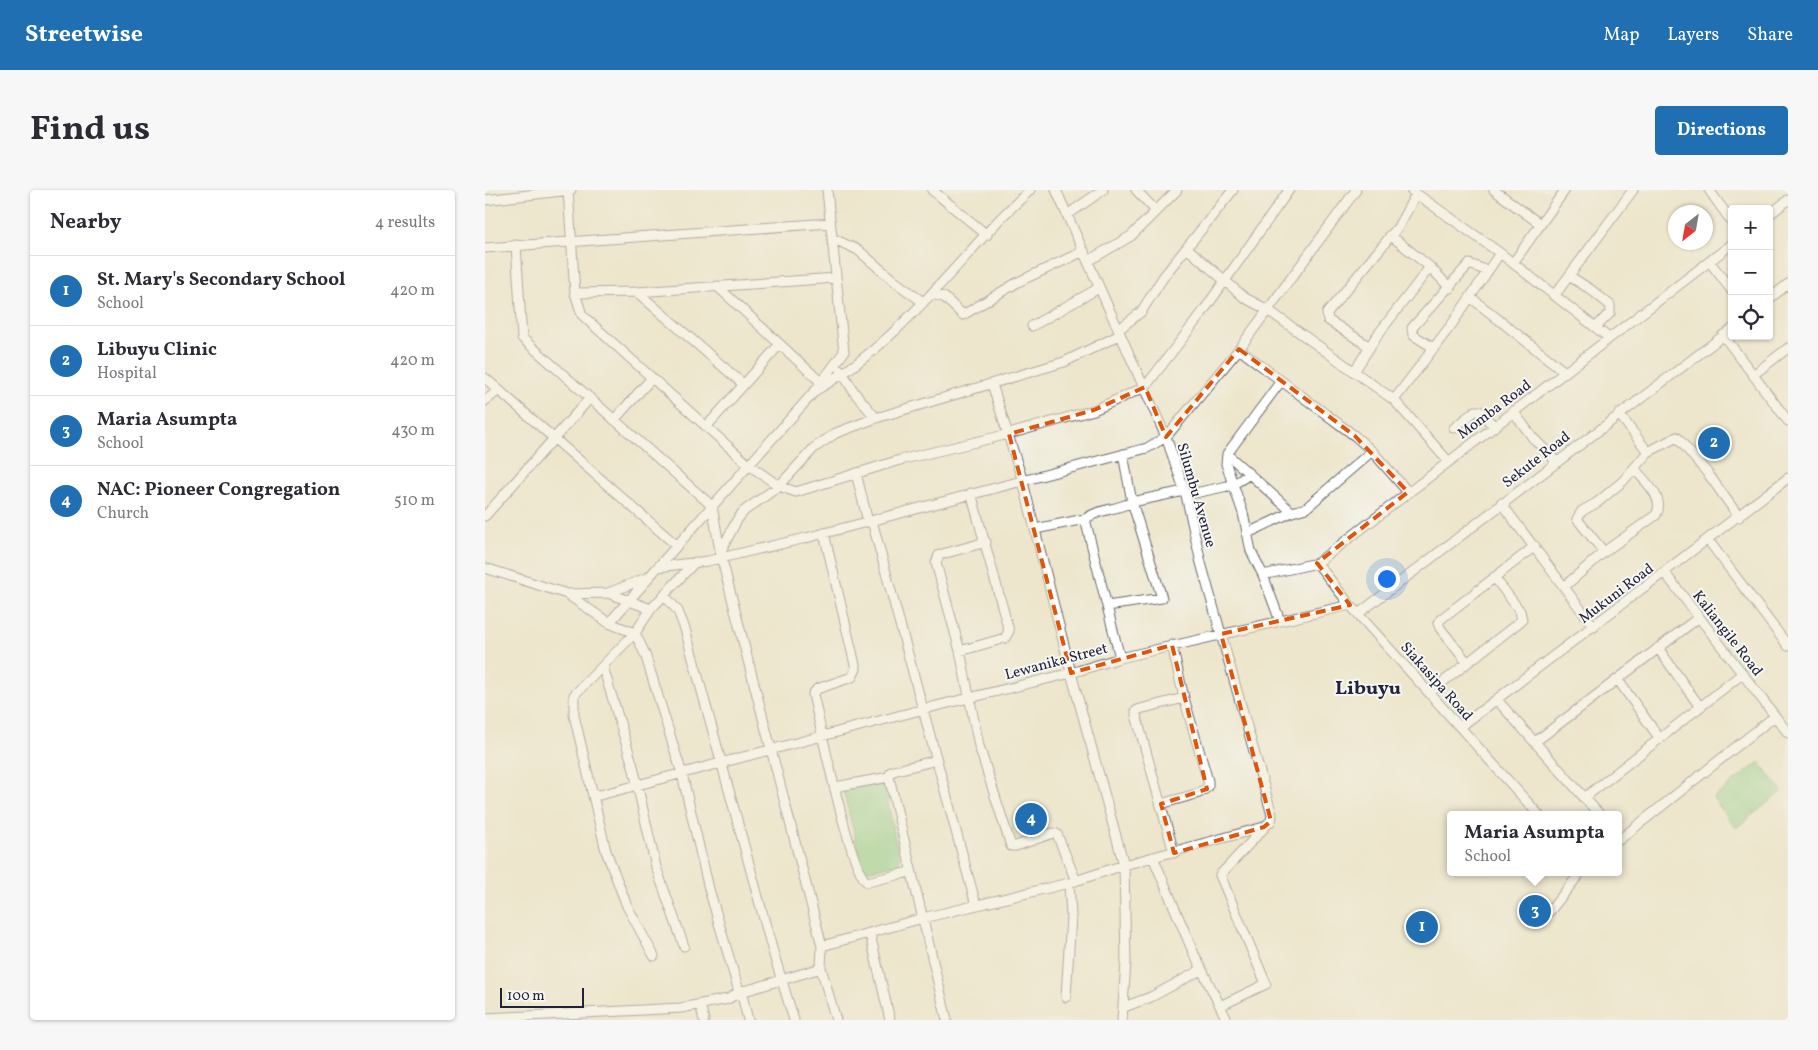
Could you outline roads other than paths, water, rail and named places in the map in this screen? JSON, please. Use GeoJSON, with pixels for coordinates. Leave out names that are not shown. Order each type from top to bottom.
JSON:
{"type":"FeatureCollection","features":[{"type":"Feature","properties":{"kind":"street"},"geometry":{"type":"LineString","coordinates":[[485,200],[569,190],[575,294],[582,315],[749,465],[779,486],[796,492],[931,452],[1009,434],[1094,410],[1145,387],[1172,353],[1289,190]]}},
{"type":"Feature","properties":{"kind":"street"},"geometry":{"type":"LineString","coordinates":[[609,623],[676,545],[823,384],[845,352],[834,239],[830,223],[827,190]]}},
{"type":"Feature","properties":{"kind":"street"},"geometry":{"type":"LineString","coordinates":[[932,190],[987,235]]}},
{"type":"Feature","properties":{"kind":"street"},"geometry":{"type":"LineString","coordinates":[[823,384],[844,374],[867,358],[1030,190]]}},
{"type":"Feature","properties":{"kind":"street","name":"Silumbu Avenue"},"geometry":{"type":"LineString","coordinates":[[1056,190],[1145,387],[1166,437],[1185,493],[1201,562],[1272,815],[1268,824]]}},
{"type":"Feature","properties":{"kind":"street"},"geometry":{"type":"LineString","coordinates":[[1067,215],[1103,190]]}},
{"type":"Feature","properties":{"kind":"street"},"geometry":{"type":"LineString","coordinates":[[1136,190],[1156,211]]}},
{"type":"Feature","properties":{"kind":"street"},"geometry":{"type":"LineString","coordinates":[[1088,260],[1131,236],[1177,190]]}},
{"type":"Feature","properties":{"kind":"street"},"geometry":{"type":"LineString","coordinates":[[721,553],[737,520],[744,511],[779,486],[795,467],[824,440],[836,433],[876,418],[1064,362],[1119,332],[1141,312],[1164,276],[1188,249],[1233,190]]}},
{"type":"Feature","properties":{"kind":"street"},"geometry":{"type":"LineString","coordinates":[[658,567],[695,562],[721,553],[870,522],[971,493],[1023,482],[1147,448],[1166,437],[1239,349],[1355,190]]}},
{"type":"Feature","properties":{"kind":"street"},"geometry":{"type":"LineString","coordinates":[[1494,190],[1540,224]]}},
{"type":"Feature","properties":{"kind":"street"},"geometry":{"type":"LineString","coordinates":[[1513,263],[1565,190]]}},
{"type":"Feature","properties":{"kind":"street"},"geometry":{"type":"LineString","coordinates":[[1554,296],[1633,190]]}},
{"type":"Feature","properties":{"kind":"street"},"geometry":{"type":"LineString","coordinates":[[1709,190],[1728,216]]}},
{"type":"Feature","properties":{"kind":"street"},"geometry":{"type":"LineString","coordinates":[[1370,347],[1327,317],[1405,217],[1413,192],[1513,263],[1609,338]]}},
{"type":"Feature","properties":{"kind":"street"},"geometry":{"type":"LineString","coordinates":[[1773,212],[1788,200]]}},
{"type":"Feature","properties":{"kind":"street"},"geometry":{"type":"LineString","coordinates":[[485,248],[830,223]]}},
{"type":"Feature","properties":{"kind":"street"},"geometry":{"type":"LineString","coordinates":[[1390,235],[1430,267],[1450,288]]}},
{"type":"Feature","properties":{"kind":"street"},"geometry":{"type":"LineString","coordinates":[[834,239],[858,250],[894,281],[923,302]]}},
{"type":"Feature","properties":{"kind":"street"},"geometry":{"type":"LineString","coordinates":[[516,245],[522,338],[712,506],[721,553],[822,946],[821,968],[836,1020]]}},
{"type":"Feature","properties":{"kind":"street","name":"Momba Road"},"geometry":{"type":"LineString","coordinates":[[1263,575],[1317,563],[1728,247]]}},
{"type":"Feature","properties":{"kind":"street"},"geometry":{"type":"LineString","coordinates":[[1188,249],[1245,298],[1268,310],[1394,400],[1448,461]]}},
{"type":"Feature","properties":{"kind":"street"},"geometry":{"type":"LineString","coordinates":[[931,294],[944,297],[963,315],[1018,282],[1084,251]]}},
{"type":"Feature","properties":{"kind":"street"},"geometry":{"type":"LineString","coordinates":[[1394,400],[1434,348],[1500,254]]}},
{"type":"Feature","properties":{"kind":"street"},"geometry":{"type":"LineString","coordinates":[[1710,262],[1728,286]]}},
{"type":"Feature","properties":{"kind":"street"},"geometry":{"type":"LineString","coordinates":[[1434,348],[1411,332],[1420,318],[1450,288],[1469,264],[1488,271]]}},
{"type":"Feature","properties":{"kind":"street"},"geometry":{"type":"LineString","coordinates":[[1354,372],[1370,347],[1430,267]]}},
{"type":"Feature","properties":{"kind":"street"},"geometry":{"type":"LineString","coordinates":[[1569,276],[1590,289],[1610,305],[1610,312],[1596,327]]}},
{"type":"Feature","properties":{"kind":"street"},"geometry":{"type":"LineString","coordinates":[[575,294],[637,292],[837,278]]}},
{"type":"Feature","properties":{"kind":"street"},"geometry":{"type":"LineString","coordinates":[[1773,296],[1788,284]]}},
{"type":"Feature","properties":{"kind":"street"},"geometry":{"type":"LineString","coordinates":[[717,286],[823,384]]}},
{"type":"Feature","properties":{"kind":"street"},"geometry":{"type":"LineString","coordinates":[[1032,326],[1099,288]]}},
{"type":"Feature","properties":{"kind":"street"},"geometry":{"type":"LineString","coordinates":[[637,292],[743,384]]}},
{"type":"Feature","properties":{"kind":"street"},"geometry":{"type":"LineString","coordinates":[[1470,297],[1565,372]]}},
{"type":"Feature","properties":{"kind":"street","name":"Sekute Road"},"geometry":{"type":"LineString","coordinates":[[1358,614],[1556,461],[1728,332]]}},
{"type":"Feature","properties":{"kind":"street"},"geometry":{"type":"LineString","coordinates":[[1723,335],[1788,421]]}},
{"type":"Feature","properties":{"kind":"street"},"geometry":{"type":"LineString","coordinates":[[707,426],[779,344]]}},
{"type":"Feature","properties":{"kind":"street"},"geometry":{"type":"LineString","coordinates":[[1753,375],[1788,348]]}},
{"type":"Feature","properties":{"kind":"street"},"geometry":{"type":"LineString","coordinates":[[1239,349],[1372,451],[1408,492]]}},
{"type":"Feature","properties":{"kind":"street"},"geometry":{"type":"LineString","coordinates":[[837,363],[854,392],[876,418]]}},
{"type":"Feature","properties":{"kind":"street"},"geometry":{"type":"LineString","coordinates":[[485,378],[676,545]]}},
{"type":"Feature","properties":{"kind":"street"},"geometry":{"type":"LineString","coordinates":[[614,420],[651,378]]}},
{"type":"Feature","properties":{"kind":"street"},"geometry":{"type":"LineString","coordinates":[[1280,621],[1263,575],[1251,551],[1248,533],[1226,464],[1227,454],[1281,381]]}},
{"type":"Feature","properties":{"kind":"street"},"geometry":{"type":"LineString","coordinates":[[991,384],[1009,434],[1023,482],[1071,672],[1124,865],[1126,962],[1122,1020]]}},
{"type":"Feature","properties":{"kind":"street"},"geometry":{"type":"LineString","coordinates":[[485,401],[499,390]]}},
{"type":"Feature","properties":{"kind":"street"},"geometry":{"type":"LineString","coordinates":[[485,516],[590,398]]}},
{"type":"Feature","properties":{"kind":"street"},"geometry":{"type":"LineString","coordinates":[[1454,428],[1475,411],[1479,411],[1494,426]]}},
{"type":"Feature","properties":{"kind":"street"},"geometry":{"type":"LineString","coordinates":[[1513,411],[1533,438],[1556,461]]}},
{"type":"Feature","properties":{"kind":"street"},"geometry":{"type":"LineString","coordinates":[[1619,414],[1648,452]]}},
{"type":"Feature","properties":{"kind":"street"},"geometry":{"type":"LineString","coordinates":[[1604,552],[1577,520],[1582,511],[1609,494],[1648,452],[1677,437],[1709,475],[1739,517]]}},
{"type":"Feature","properties":{"kind":"street"},"geometry":{"type":"LineString","coordinates":[[1248,533],[1292,512],[1306,508],[1372,451]]}},
{"type":"Feature","properties":{"kind":"street"},"geometry":{"type":"LineString","coordinates":[[1107,606],[1162,598],[1132,502],[1123,454]]}},
{"type":"Feature","properties":{"kind":"street"},"geometry":{"type":"LineString","coordinates":[[1227,454],[1292,512]]}},
{"type":"Feature","properties":{"kind":"street"},"geometry":{"type":"LineString","coordinates":[[1565,586],[1604,552],[1656,515],[1661,506],[1659,500],[1634,468]]}},
{"type":"Feature","properties":{"kind":"street"},"geometry":{"type":"LineString","coordinates":[[856,473],[977,906]]}},
{"type":"Feature","properties":{"kind":"street"},"geometry":{"type":"LineString","coordinates":[[1035,529],[1085,519],[1091,514],[1122,507],[1132,502],[1232,484],[1249,474]]}},
{"type":"Feature","properties":{"kind":"street","name":"Mukuni Road"},"geometry":{"type":"LineString","coordinates":[[1460,727],[1788,478]]}},
{"type":"Feature","properties":{"kind":"street"},"geometry":{"type":"LineString","coordinates":[[960,652],[1005,638],[1008,635],[986,542],[971,493]]}},
{"type":"Feature","properties":{"kind":"street"},"geometry":{"type":"LineString","coordinates":[[1501,503],[1594,627]]}},
{"type":"Feature","properties":{"kind":"street"},"geometry":{"type":"LineString","coordinates":[[1085,519],[1120,658]]}},
{"type":"Feature","properties":{"kind":"street"},"geometry":{"type":"LineString","coordinates":[[824,533],[856,669],[852,677],[814,691],[822,737],[855,862],[862,880],[867,882],[910,872]]}},
{"type":"Feature","properties":{"kind":"street"},"geometry":{"type":"LineString","coordinates":[[1708,540],[1788,646]]}},
{"type":"Feature","properties":{"kind":"street"},"geometry":{"type":"LineString","coordinates":[[986,542],[943,554],[937,559],[960,652],[979,746],[1011,846],[1053,833],[1057,834],[1072,882],[1066,997]]}},
{"type":"Feature","properties":{"kind":"street"},"geometry":{"type":"LineString","coordinates":[[1466,661],[1439,628],[1438,623],[1535,546]]}},
{"type":"Feature","properties":{"kind":"street"},"geometry":{"type":"LineString","coordinates":[[655,956],[627,906],[605,851],[575,716],[574,695],[635,633],[651,610],[695,562]]}},
{"type":"Feature","properties":{"kind":"street","name":"Siakasipa Road"},"geometry":{"type":"LineString","coordinates":[[1317,563],[1350,605],[1535,811]]}},
{"type":"Feature","properties":{"kind":"street"},"geometry":{"type":"LineString","coordinates":[[485,568],[567,594],[609,623],[635,633],[645,654],[682,774],[714,906],[741,991],[748,1020]]}},
{"type":"Feature","properties":{"kind":"street","name":"Kaliangile Road"},"geometry":{"type":"LineString","coordinates":[[1665,573],[1775,716],[1785,722],[1788,733]]}},
{"type":"Feature","properties":{"kind":"street"},"geometry":{"type":"LineString","coordinates":[[567,594],[608,593],[649,577]]}},
{"type":"Feature","properties":{"kind":"street"},"geometry":{"type":"LineString","coordinates":[[1429,693],[1466,661],[1522,620],[1520,611],[1494,578]]}},
{"type":"Feature","properties":{"kind":"street"},"geometry":{"type":"LineString","coordinates":[[608,593],[651,610]]}},
{"type":"Feature","properties":{"kind":"street"},"geometry":{"type":"LineString","coordinates":[[664,595],[682,618],[794,1020]]}},
{"type":"Feature","properties":{"kind":"street","name":"Lewanika Street"},"geometry":{"type":"LineString","coordinates":[[593,794],[600,796],[638,784],[1172,645],[1350,605]]}},
{"type":"Feature","properties":{"kind":"street"},"geometry":{"type":"LineString","coordinates":[[1535,742],[1698,618]]}},
{"type":"Feature","properties":{"kind":"street"},"geometry":{"type":"LineString","coordinates":[[1161,804],[1199,793],[1207,787],[1208,781],[1184,698],[1172,645]]}},
{"type":"Feature","properties":{"kind":"street"},"geometry":{"type":"LineString","coordinates":[[1657,648],[1700,707]]}},
{"type":"Feature","properties":{"kind":"street"},"geometry":{"type":"LineString","coordinates":[[603,667],[638,784],[656,867],[684,946]]}},
{"type":"Feature","properties":{"kind":"street"},"geometry":{"type":"LineString","coordinates":[[1584,798],[1742,674]]}},
{"type":"Feature","properties":{"kind":"street"},"geometry":{"type":"LineString","coordinates":[[1618,680],[1660,739]]}},
{"type":"Feature","properties":{"kind":"street"},"geometry":{"type":"LineString","coordinates":[[1174,853],[1136,711],[1184,698]]}},
{"type":"Feature","properties":{"kind":"street"},"geometry":{"type":"LineString","coordinates":[[1497,700],[1596,811]]}},
{"type":"Feature","properties":{"kind":"street"},"geometry":{"type":"LineString","coordinates":[[1622,836],[1775,716]]}},
{"type":"Feature","properties":{"kind":"street"},"geometry":{"type":"LineString","coordinates":[[937,760],[891,772],[889,777],[910,872],[947,1020]]}},
{"type":"Feature","properties":{"kind":"street"},"geometry":{"type":"LineString","coordinates":[[835,787],[889,777]]}},
{"type":"Feature","properties":{"kind":"street"},"geometry":{"type":"LineString","coordinates":[[822,946],[923,918],[1072,882],[1124,865],[1174,853],[1268,824]]}},
{"type":"Feature","properties":{"kind":"street"},"geometry":{"type":"LineString","coordinates":[[1220,1006],[1266,984],[1220,876],[1268,824]]}},
{"type":"Feature","properties":{"kind":"street"},"geometry":{"type":"LineString","coordinates":[[1153,857],[1201,970],[1227,1020]]}},
{"type":"Feature","properties":{"kind":"street"},"geometry":{"type":"LineString","coordinates":[[1550,911],[1578,876]]}},
{"type":"Feature","properties":{"kind":"street"},"geometry":{"type":"LineString","coordinates":[[870,934],[890,1020]]}},
{"type":"Feature","properties":{"kind":"street"},"geometry":{"type":"LineString","coordinates":[[485,1018],[642,1010],[700,1004],[728,999],[741,991],[821,968]]}},
{"type":"Feature","properties":{"kind":"street"},"geometry":{"type":"LineString","coordinates":[[1124,1007],[1151,997],[1201,970]]}},
{"type":"Feature","properties":{"kind":"street"},"geometry":{"type":"LineString","coordinates":[[700,1004],[704,1020]]}},
{"type":"Feature","properties":{"kind":"place","name":"Libuyu Clinic"},"geometry":{"type":"Point","coordinates":[1714,443]}},
{"type":"Feature","properties":{"kind":"place","name":"NAC: Pioneer Congregation"},"geometry":{"type":"Point","coordinates":[1031,819]}},
{"type":"Feature","properties":{"kind":"place","name":"Maria Asumpta"},"geometry":{"type":"Point","coordinates":[1535,911]}},
{"type":"Feature","properties":{"kind":"place","name":"St. Mary's Secondary School"},"geometry":{"type":"Point","coordinates":[1422,927]}},
{"type":"Feature","properties":{"kind":"district","name":"Libuyu"},"geometry":{"type":"Point","coordinates":[1368,687]}}]}
